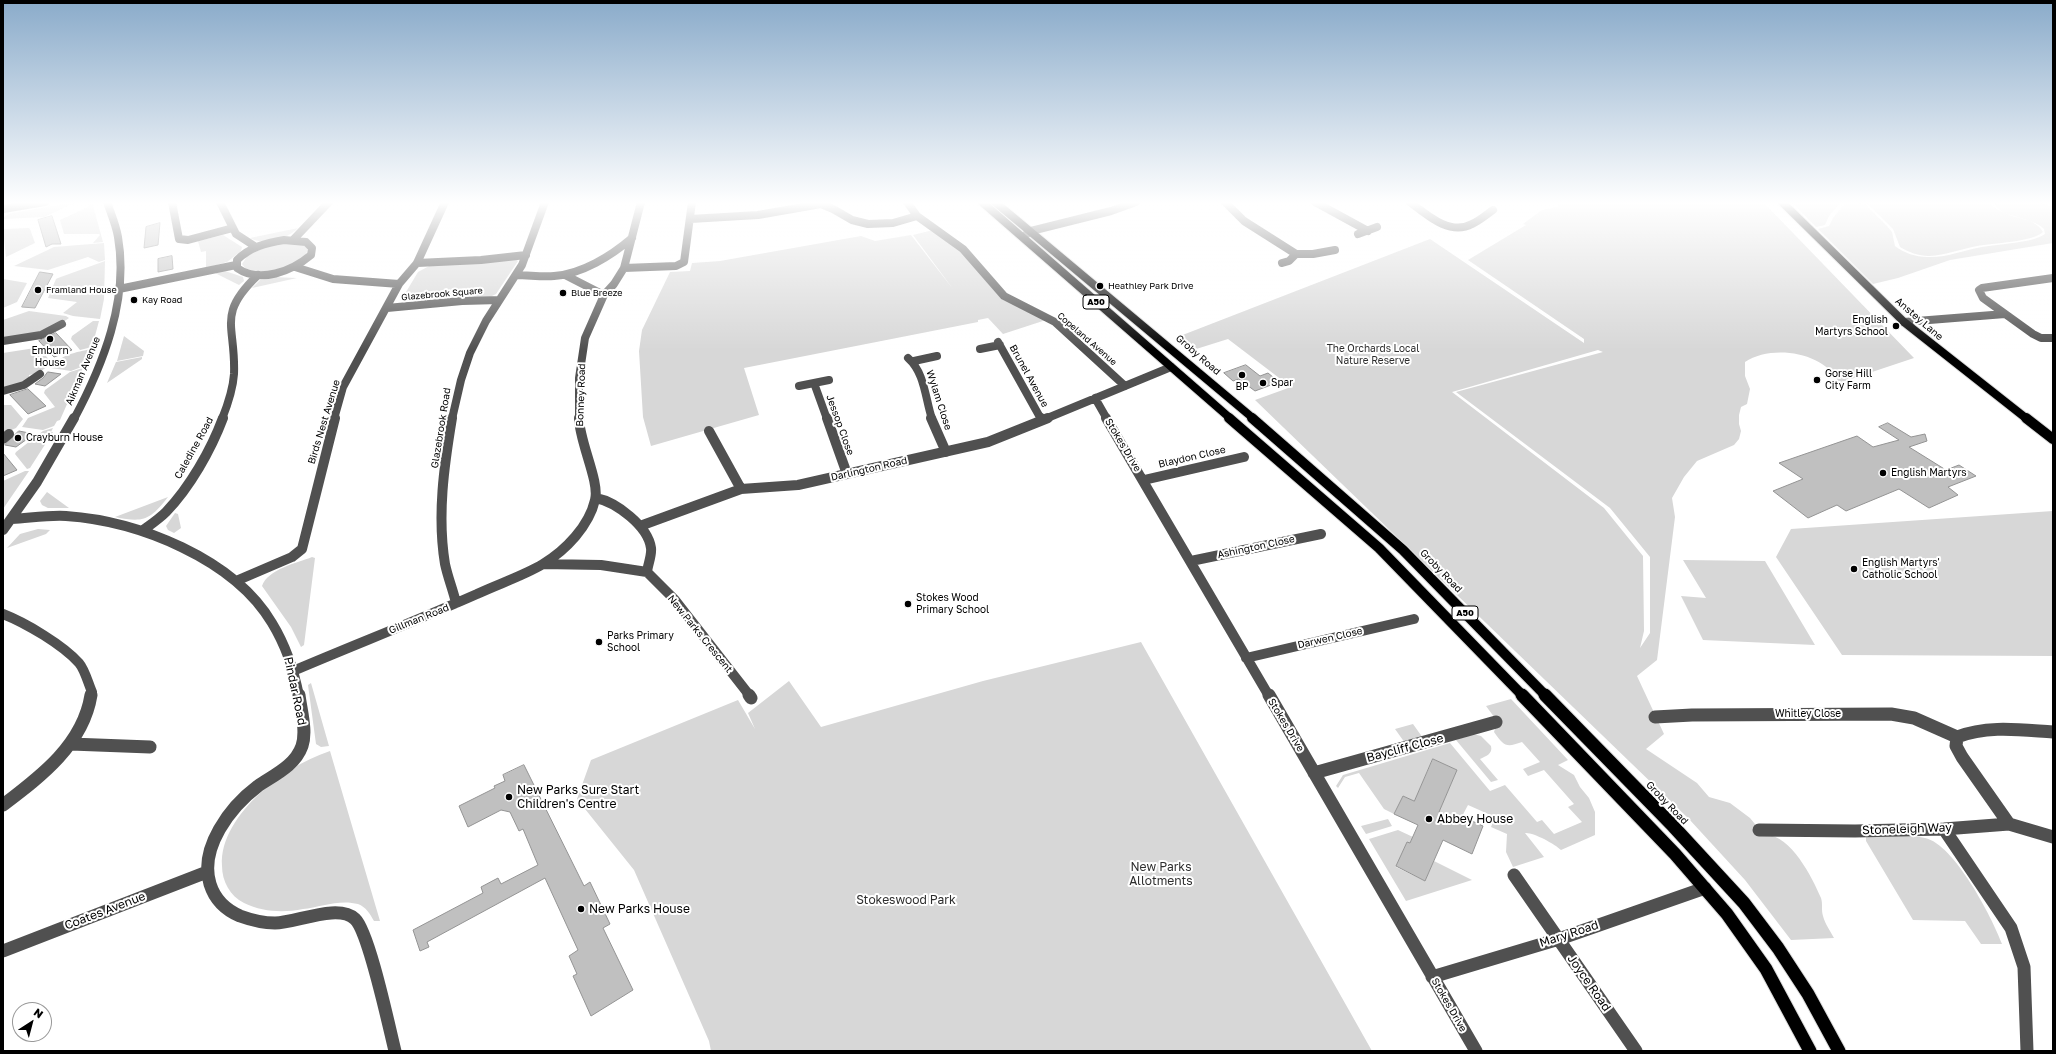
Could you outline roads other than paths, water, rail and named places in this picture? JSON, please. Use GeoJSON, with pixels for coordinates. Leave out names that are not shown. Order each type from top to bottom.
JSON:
{"type":"FeatureCollection","features":[{"type":"Feature","properties":{"kind":"main road","name":"A50"},"geometry":{"type":"LineString","coordinates":[[1035,251],[1379,548],[1675,854],[1705,888],[1735,924],[1762,962],[1791,1011],[1810,1051]]}},
{"type":"Feature","properties":{"kind":"main road","name":"Groby Road"},"geometry":{"type":"LineString","coordinates":[[1055,251],[1183,358],[1338,491],[1403,550],[1667,820],[1744,903],[1778,948],[1808,994],[1839,1051]]}},
{"type":"Feature","properties":{"kind":"main road","name":"Anstey Lane"},"geometry":{"type":"LineString","coordinates":[[1832,251],[1904,322],[2053,439]]}},
{"type":"Feature","properties":{"kind":"street","name":"Aikman Avenue"},"geometry":{"type":"LineString","coordinates":[[3,530],[29,496],[84,401],[108,346],[119,290],[119,251]]}},
{"type":"Feature","properties":{"kind":"street"},"geometry":{"type":"LineString","coordinates":[[119,290],[236,265],[241,256],[249,251]]}},
{"type":"Feature","properties":{"kind":"street"},"geometry":{"type":"LineString","coordinates":[[236,265],[236,268],[242,273],[258,275],[281,272],[295,267],[307,259],[312,251]]}},
{"type":"Feature","properties":{"kind":"street","name":"Birds Nest Avenue"},"geometry":{"type":"LineString","coordinates":[[236,581],[292,557],[302,549],[329,438],[344,387],[400,284],[417,263],[422,251]]}},
{"type":"Feature","properties":{"kind":"street","name":"Glazebrook Road"},"geometry":{"type":"LineString","coordinates":[[456,603],[445,562],[442,524],[445,476],[454,407],[463,370],[481,329],[516,275],[527,251]]}},
{"type":"Feature","properties":{"kind":"street"},"geometry":{"type":"LineString","coordinates":[[516,275],[565,275],[605,258],[616,251]]}},
{"type":"Feature","properties":{"kind":"street","name":"Bonney Road"},"geometry":{"type":"LineString","coordinates":[[596,498],[592,474],[579,430],[579,378],[584,338],[604,295],[614,284],[624,268],[629,251]]}},
{"type":"Feature","properties":{"kind":"street"},"geometry":{"type":"LineString","coordinates":[[624,268],[682,264],[685,260],[686,251]]}},
{"type":"Feature","properties":{"kind":"street","name":"Copeland Avenue"},"geometry":{"type":"LineString","coordinates":[[965,251],[1004,296],[1055,322],[1125,386]]}},
{"type":"Feature","properties":{"kind":"street"},"geometry":{"type":"LineString","coordinates":[[1292,251],[1296,254],[1313,254],[1328,251]]}},
{"type":"Feature","properties":{"kind":"street"},"geometry":{"type":"LineString","coordinates":[[1282,263],[1290,261],[1296,254]]}},
{"type":"Feature","properties":{"kind":"street"},"geometry":{"type":"LineString","coordinates":[[417,263],[475,260],[526,255]]}},
{"type":"Feature","properties":{"kind":"street"},"geometry":{"type":"LineString","coordinates":[[295,267],[327,279],[358,283],[400,284]]}},
{"type":"Feature","properties":{"kind":"street","name":"Caledine Road"},"geometry":{"type":"LineString","coordinates":[[142,531],[167,510],[184,487],[206,452],[223,418],[232,392],[234,366],[230,321],[231,307],[246,285],[258,275]]}},
{"type":"Feature","properties":{"kind":"street"},"geometry":{"type":"LineString","coordinates":[[565,275],[604,295]]}},
{"type":"Feature","properties":{"kind":"street"},"geometry":{"type":"LineString","coordinates":[[2053,278],[1982,288],[1979,290],[1983,298],[2033,334],[2041,338],[2053,338]]}},
{"type":"Feature","properties":{"kind":"street","name":"Glazebrook Square"},"geometry":{"type":"LineString","coordinates":[[387,308],[462,301],[500,300]]}},
{"type":"Feature","properties":{"kind":"street"},"geometry":{"type":"LineString","coordinates":[[1904,322],[2005,314]]}},
{"type":"Feature","properties":{"kind":"street"},"geometry":{"type":"LineString","coordinates":[[3,341],[41,335],[62,324]]}},
{"type":"Feature","properties":{"kind":"street","name":"Brunel Avenue"},"geometry":{"type":"LineString","coordinates":[[980,349],[999,344],[1042,420]]}},
{"type":"Feature","properties":{"kind":"street","name":"Wylam Close"},"geometry":{"type":"LineString","coordinates":[[937,356],[911,360],[924,389],[931,416],[946,452]]}},
{"type":"Feature","properties":{"kind":"street","name":"Darlington Road"},"geometry":{"type":"LineString","coordinates":[[640,526],[740,489],[798,485],[988,442],[1171,367]]}},
{"type":"Feature","properties":{"kind":"street"},"geometry":{"type":"LineString","coordinates":[[3,391],[24,384],[40,374]]}},
{"type":"Feature","properties":{"kind":"street"},"geometry":{"type":"LineString","coordinates":[[799,386],[829,380]]}},
{"type":"Feature","properties":{"kind":"street","name":"Jessop Close"},"geometry":{"type":"LineString","coordinates":[[814,383],[846,474]]}},
{"type":"Feature","properties":{"kind":"street","name":"Stokes Drive"},"geometry":{"type":"LineString","coordinates":[[1095,398],[1476,1051]]}},
{"type":"Feature","properties":{"kind":"street"},"geometry":{"type":"LineString","coordinates":[[709,431],[740,489]]}},
{"type":"Feature","properties":{"kind":"street","name":"Blaydon Close"},"geometry":{"type":"LineString","coordinates":[[1144,480],[1244,456]]}},
{"type":"Feature","properties":{"kind":"street"},"geometry":{"type":"LineString","coordinates":[[596,498],[603,499],[624,512],[640,526],[651,547],[647,572]]}},
{"type":"Feature","properties":{"kind":"street","name":"Gillman Road"},"geometry":{"type":"LineString","coordinates":[[293,671],[456,603],[543,564],[572,542],[591,514],[596,498]]}},
{"type":"Feature","properties":{"kind":"street","name":"Pindar Road"},"geometry":{"type":"LineString","coordinates":[[12,519],[64,516],[111,523],[142,531],[170,541],[209,560],[236,581],[254,599],[276,628],[286,649],[293,671],[304,731],[302,748],[296,758],[252,791],[230,814],[214,841],[209,856],[208,872],[212,890],[227,909],[250,920],[280,924],[329,913],[349,915],[357,920],[361,927],[376,978],[395,1051]]}},
{"type":"Feature","properties":{"kind":"street","name":"Ashington Close"},"geometry":{"type":"LineString","coordinates":[[1191,561],[1321,534]]}},
{"type":"Feature","properties":{"kind":"street","name":"Gillman Road"},"geometry":{"type":"LineString","coordinates":[[543,564],[549,566],[602,565],[647,572]]}},
{"type":"Feature","properties":{"kind":"street","name":"New Parks Crescent"},"geometry":{"type":"LineString","coordinates":[[647,572],[674,600],[751,698]]}},
{"type":"Feature","properties":{"kind":"street"},"geometry":{"type":"LineString","coordinates":[[3,614],[16,619],[52,641],[80,664],[92,692],[88,710],[71,744],[38,779],[3,805]]}},
{"type":"Feature","properties":{"kind":"street","name":"Darwen Close"},"geometry":{"type":"LineString","coordinates":[[1246,658],[1414,619]]}},
{"type":"Feature","properties":{"kind":"street","name":"Whitley Close"},"geometry":{"type":"LineString","coordinates":[[1654,717],[1700,714],[1891,714],[1914,718],[1957,737]]}},
{"type":"Feature","properties":{"kind":"street","name":"Baycliff Close"},"geometry":{"type":"LineString","coordinates":[[1314,773],[1496,722]]}},
{"type":"Feature","properties":{"kind":"street"},"geometry":{"type":"LineString","coordinates":[[2009,824],[1962,757],[1956,746],[1957,737],[1966,732],[1979,730],[2053,732]]}},
{"type":"Feature","properties":{"kind":"street"},"geometry":{"type":"LineString","coordinates":[[71,744],[150,747]]}},
{"type":"Feature","properties":{"kind":"street","name":"Stoneleigh Way"},"geometry":{"type":"LineString","coordinates":[[1760,830],[1855,831],[1944,829],[2009,824],[2053,837]]}},
{"type":"Feature","properties":{"kind":"street"},"geometry":{"type":"LineString","coordinates":[[1944,829],[2011,928],[2024,967],[2027,1051]]}},
{"type":"Feature","properties":{"kind":"street","name":"Coates Avenue"},"geometry":{"type":"LineString","coordinates":[[3,951],[208,872]]}},
{"type":"Feature","properties":{"kind":"street","name":"Joyce Road"},"geometry":{"type":"LineString","coordinates":[[1514,875],[1636,1051]]}},
{"type":"Feature","properties":{"kind":"street","name":"Mary Road"},"geometry":{"type":"LineString","coordinates":[[1432,977],[1558,939],[1705,888]]}},
{"type":"Feature","properties":{"kind":"place","name":"Heathley Park Drive"},"geometry":{"type":"Point","coordinates":[1100,286]}},
{"type":"Feature","properties":{"kind":"place","name":"Framland House"},"geometry":{"type":"Point","coordinates":[38,290]}},
{"type":"Feature","properties":{"kind":"place","name":"Blue Breeze"},"geometry":{"type":"Point","coordinates":[563,293]}},
{"type":"Feature","properties":{"kind":"place","name":"Kay Road"},"geometry":{"type":"Point","coordinates":[134,300]}},
{"type":"Feature","properties":{"kind":"place","name":"English Martyrs School"},"geometry":{"type":"Point","coordinates":[1896,326]}},
{"type":"Feature","properties":{"kind":"place","name":"Emburn House"},"geometry":{"type":"Point","coordinates":[50,339]}},
{"type":"Feature","properties":{"kind":"place","name":"BP"},"geometry":{"type":"Point","coordinates":[1242,375]}},
{"type":"Feature","properties":{"kind":"place","name":"Gorse Hill City Farm"},"geometry":{"type":"Point","coordinates":[1817,380]}},
{"type":"Feature","properties":{"kind":"place","name":"Spar"},"geometry":{"type":"Point","coordinates":[1263,383]}},
{"type":"Feature","properties":{"kind":"place","name":"Crayburn House"},"geometry":{"type":"Point","coordinates":[18,438]}},
{"type":"Feature","properties":{"kind":"place","name":"English Martyrs"},"geometry":{"type":"Point","coordinates":[1883,473]}},
{"type":"Feature","properties":{"kind":"place","name":"English Martyrs' Catholic School"},"geometry":{"type":"Point","coordinates":[1854,569]}},
{"type":"Feature","properties":{"kind":"place","name":"Stokes Wood Primary School"},"geometry":{"type":"Point","coordinates":[908,604]}},
{"type":"Feature","properties":{"kind":"place","name":"Parks Primary School"},"geometry":{"type":"Point","coordinates":[599,642]}},
{"type":"Feature","properties":{"kind":"place","name":"New Parks Sure Start Children's Centre"},"geometry":{"type":"Point","coordinates":[509,797]}},
{"type":"Feature","properties":{"kind":"place","name":"Abbey House"},"geometry":{"type":"Point","coordinates":[1429,819]}},
{"type":"Feature","properties":{"kind":"place","name":"New Parks House"},"geometry":{"type":"Point","coordinates":[581,909]}},
{"type":"Feature","properties":{"kind":"park label","name":"The Orchards Local Nature Reserve"},"geometry":{"type":"Point","coordinates":[1373,354]}},
{"type":"Feature","properties":{"kind":"park label","name":"New Parks Allotments"},"geometry":{"type":"Point","coordinates":[1161,874]}},
{"type":"Feature","properties":{"kind":"park label","name":"Stokeswood Park"},"geometry":{"type":"Point","coordinates":[906,900]}}]}
